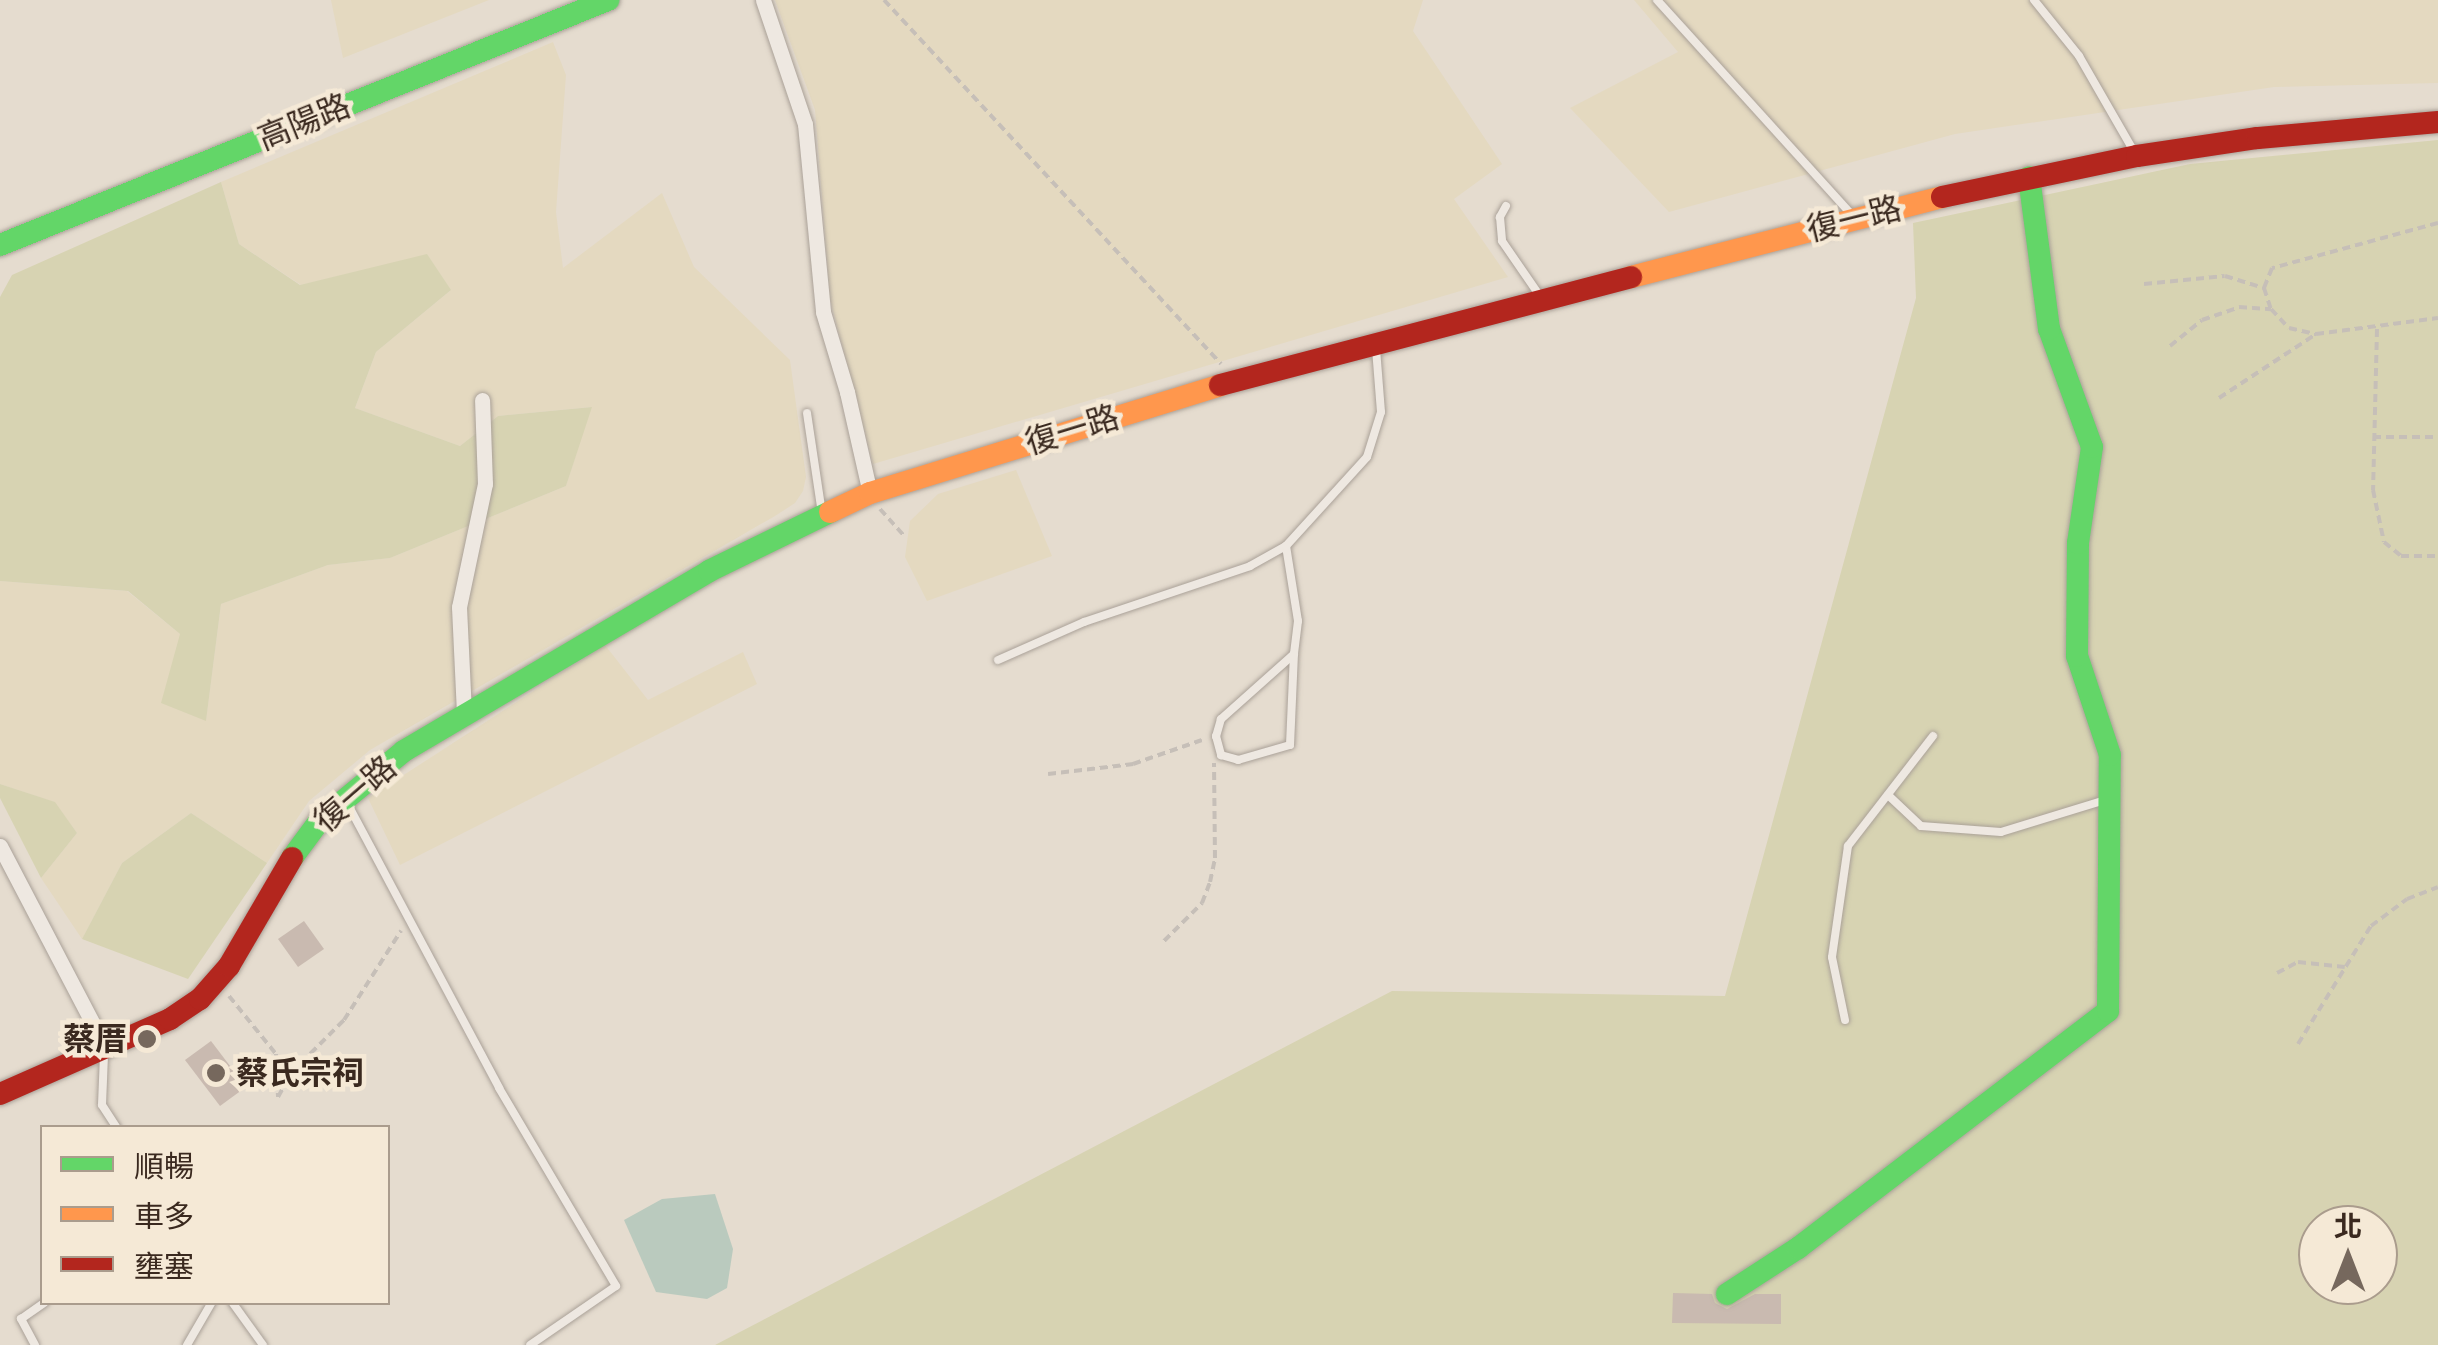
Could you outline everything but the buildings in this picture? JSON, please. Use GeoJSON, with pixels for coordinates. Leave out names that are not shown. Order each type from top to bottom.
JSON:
{"type":"FeatureCollection","features":[{"type":"Feature","properties":{"kind":"street","name":"高陽路"},"geometry":{"type":"LineString","coordinates":[[0,244],[608,0]]}},
{"type":"Feature","properties":{"kind":"street"},"geometry":{"type":"LineString","coordinates":[[764,0],[806,124],[823,312],[848,392],[870,493]]}},
{"type":"Feature","properties":{"kind":"street","name":"復一路"},"geometry":{"type":"LineString","coordinates":[[0,1094],[170,1019],[215,982],[300,845],[344,797],[464,714],[709,570],[822,512],[870,493],[1236,380],[1855,218],[2137,156],[2258,138],[2438,122]]}},
{"type":"Feature","properties":{"kind":"street"},"geometry":{"type":"LineString","coordinates":[[1727,1294],[1798,1248],[2108,1012],[2110,755],[2077,656],[2078,543],[2092,447],[2049,329],[2029,177]]}},
{"type":"Feature","properties":{"kind":"street"},"geometry":{"type":"LineString","coordinates":[[464,714],[459,607],[484,484],[482,400]]}},
{"type":"Feature","properties":{"kind":"street"},"geometry":{"type":"LineString","coordinates":[[0,846],[104,1046]]}},
{"type":"Feature","properties":{"kind":"lane"},"geometry":{"type":"LineString","coordinates":[[1657,0],[1855,218]]}},
{"type":"Feature","properties":{"kind":"lane"},"geometry":{"type":"LineString","coordinates":[[2034,0],[2079,56],[2137,156]]}},
{"type":"Feature","properties":{"kind":"lane"},"geometry":{"type":"LineString","coordinates":[[1506,206],[1500,217],[1502,241],[1543,300]]}},
{"type":"Feature","properties":{"kind":"lane"},"geometry":{"type":"LineString","coordinates":[[998,660],[1084,622],[1250,566],[1286,546],[1366,456],[1382,412],[1376,343]]}},
{"type":"Feature","properties":{"kind":"lane"},"geometry":{"type":"LineString","coordinates":[[807,414],[822,512]]}},
{"type":"Feature","properties":{"kind":"lane"},"geometry":{"type":"LineString","coordinates":[[1286,546],[1298,620],[1290,745],[1238,760],[1221,755],[1216,748],[1216,736],[1231,708],[1294,654]]}},
{"type":"Feature","properties":{"kind":"lane"},"geometry":{"type":"LineString","coordinates":[[1845,1020],[1832,957],[1848,846],[1933,736]]}},
{"type":"Feature","properties":{"kind":"lane"},"geometry":{"type":"LineString","coordinates":[[1888,795],[1921,826],[2001,832],[2110,798]]}},
{"type":"Feature","properties":{"kind":"lane"},"geometry":{"type":"LineString","coordinates":[[344,797],[499,1088],[616,1286],[530,1345]]}},
{"type":"Feature","properties":{"kind":"lane"},"geometry":{"type":"LineString","coordinates":[[104,1046],[102,1105],[115,1125]]}},
{"type":"Feature","properties":{"kind":"lane"},"geometry":{"type":"LineString","coordinates":[[35,1345],[22,1319],[41,1305]]}},
{"type":"Feature","properties":{"kind":"lane"},"geometry":{"type":"LineString","coordinates":[[188,1345],[210,1305]]}},
{"type":"Feature","properties":{"kind":"lane"},"geometry":{"type":"LineString","coordinates":[[234,1305],[263,1345]]}},
{"type":"Feature","properties":{"kind":"path"},"geometry":{"type":"LineString","coordinates":[[884,0],[1236,380]]}},
{"type":"Feature","properties":{"kind":"path"},"geometry":{"type":"LineString","coordinates":[[2438,223],[2272,268],[2264,288],[2272,309],[2289,328],[2316,334],[2438,318]]}},
{"type":"Feature","properties":{"kind":"path"},"geometry":{"type":"LineString","coordinates":[[2144,284],[2198,275],[2226,276],[2264,288]]}},
{"type":"Feature","properties":{"kind":"path"},"geometry":{"type":"LineString","coordinates":[[2170,346],[2202,320],[2239,307],[2272,309]]}},
{"type":"Feature","properties":{"kind":"path"},"geometry":{"type":"LineString","coordinates":[[2377,329],[2372,490],[2384,542],[2400,556],[2438,556]]}},
{"type":"Feature","properties":{"kind":"path"},"geometry":{"type":"LineString","coordinates":[[2219,398],[2316,334]]}},
{"type":"Feature","properties":{"kind":"path"},"geometry":{"type":"LineString","coordinates":[[2374,437],[2438,437]]}},
{"type":"Feature","properties":{"kind":"path"},"geometry":{"type":"LineString","coordinates":[[870,493],[904,538]]}},
{"type":"Feature","properties":{"kind":"path"},"geometry":{"type":"LineString","coordinates":[[1048,774],[1133,764],[1216,736]]}},
{"type":"Feature","properties":{"kind":"path"},"geometry":{"type":"LineString","coordinates":[[1164,941],[1202,902],[1210,882],[1215,858],[1216,748]]}},
{"type":"Feature","properties":{"kind":"path"},"geometry":{"type":"LineString","coordinates":[[2298,1044],[2371,926],[2406,900],[2438,887]]}},
{"type":"Feature","properties":{"kind":"path"},"geometry":{"type":"LineString","coordinates":[[215,982],[245,1012],[276,1054],[278,1097],[292,1072],[344,1020],[408,918]]}},
{"type":"Feature","properties":{"kind":"path"},"geometry":{"type":"LineString","coordinates":[[2277,973],[2298,962],[2345,967]]}},
{"type":"Feature","properties":{"kind":"shaded area"},"geometry":{"type":"Polygon","coordinates":[[[331,0],[489,0],[343,58],[331,0]]]}},
{"type":"Feature","properties":{"kind":"shaded area"},"geometry":{"type":"Polygon","coordinates":[[[775,0],[1423,0],[1413,31],[1502,164],[1454,199],[1508,277],[873,464],[830,299],[815,110],[775,0]]]}},
{"type":"Feature","properties":{"kind":"shaded area"},"geometry":{"type":"Polygon","coordinates":[[[1634,0],[2438,0],[2438,83],[2274,87],[1955,134],[1669,212],[1570,108],[1678,52],[1634,0]]]}},
{"type":"Feature","properties":{"kind":"shaded area"},"geometry":{"type":"Polygon","coordinates":[[[553,42],[566,75],[556,212],[563,268],[662,193],[694,267],[790,360],[806,477],[803,491],[795,503],[775,516],[370,750],[309,801],[267,863],[191,813],[122,863],[82,939],[41,878],[77,833],[54,802],[0,784],[0,581],[127,591],[180,634],[206,720],[221,604],[328,565],[390,558],[566,486],[591,407],[498,416],[460,446],[355,408],[376,352],[450,291],[427,255],[301,285],[239,244],[221,182],[553,42]]]}},
{"type":"Feature","properties":{"kind":"shaded area"},"geometry":{"type":"Polygon","coordinates":[[[2438,140],[2438,1345],[715,1345],[1392,991],[1725,996],[1916,298],[1913,223],[2190,164],[2438,140]]]}},
{"type":"Feature","properties":{"kind":"shaded area"},"geometry":{"type":"Polygon","coordinates":[[[221,182],[239,244],[300,285],[427,254],[451,290],[376,352],[355,408],[460,446],[498,416],[592,407],[566,486],[390,558],[328,565],[221,604],[206,721],[161,703],[180,634],[128,591],[0,581],[0,297],[12,275],[221,182]]]}},
{"type":"Feature","properties":{"kind":"shaded area"},"geometry":{"type":"Polygon","coordinates":[[[1016,470],[1052,556],[927,601],[905,557],[910,521],[938,494],[1016,470]]]}},
{"type":"Feature","properties":{"kind":"shaded area"},"geometry":{"type":"Polygon","coordinates":[[[605,645],[648,700],[743,652],[757,684],[400,865],[368,798],[605,645]]]}},
{"type":"Feature","properties":{"kind":"shaded area"},"geometry":{"type":"Polygon","coordinates":[[[0,784],[55,802],[77,833],[41,878],[0,798],[0,784]]]}},
{"type":"Feature","properties":{"kind":"shaded area"},"geometry":{"type":"Polygon","coordinates":[[[191,813],[267,863],[188,979],[82,939],[122,863],[191,813]]]}},
{"type":"Feature","properties":{"kind":"shaded area"},"geometry":{"type":"Polygon","coordinates":[[[715,1194],[733,1249],[727,1288],[707,1299],[656,1292],[624,1220],[662,1199],[715,1194]]]}},
{"type":"Feature","properties":{"kind":"traffic: fast"},"geometry":{"type":"LineString","coordinates":[[0,245],[608,0]]}},
{"type":"Feature","properties":{"kind":"traffic: fast"},"geometry":{"type":"LineString","coordinates":[[1727,1294],[1798,1248],[2108,1011],[2110,755],[2077,656],[2078,543],[2092,447],[2049,329],[2029,177]]}},
{"type":"Feature","properties":{"kind":"traffic: fast"},"geometry":{"type":"LineString","coordinates":[[292,858],[320,820],[404,751],[709,571],[830,512]]}},
{"type":"Feature","properties":{"kind":"traffic: slow"},"geometry":{"type":"LineString","coordinates":[[1631,277],[1942,197]]}},
{"type":"Feature","properties":{"kind":"traffic: slow"},"geometry":{"type":"LineString","coordinates":[[830,512],[870,493],[1220,385]]}},
{"type":"Feature","properties":{"kind":"traffic: jam"},"geometry":{"type":"LineString","coordinates":[[1942,197],[2137,156],[2258,138],[2438,122]]}},
{"type":"Feature","properties":{"kind":"traffic: jam"},"geometry":{"type":"LineString","coordinates":[[1220,385],[1631,277]]}},
{"type":"Feature","properties":{"kind":"traffic: jam"},"geometry":{"type":"LineString","coordinates":[[0,1094],[170,1019],[200,999],[229,966],[292,858]]}},
{"type":"Feature","properties":{"kind":"place","name":"蔡厝"},"geometry":{"type":"Point","coordinates":[147,1039]}},
{"type":"Feature","properties":{"kind":"place","name":"蔡氏宗祠"},"geometry":{"type":"Point","coordinates":[216,1073]}}]}
